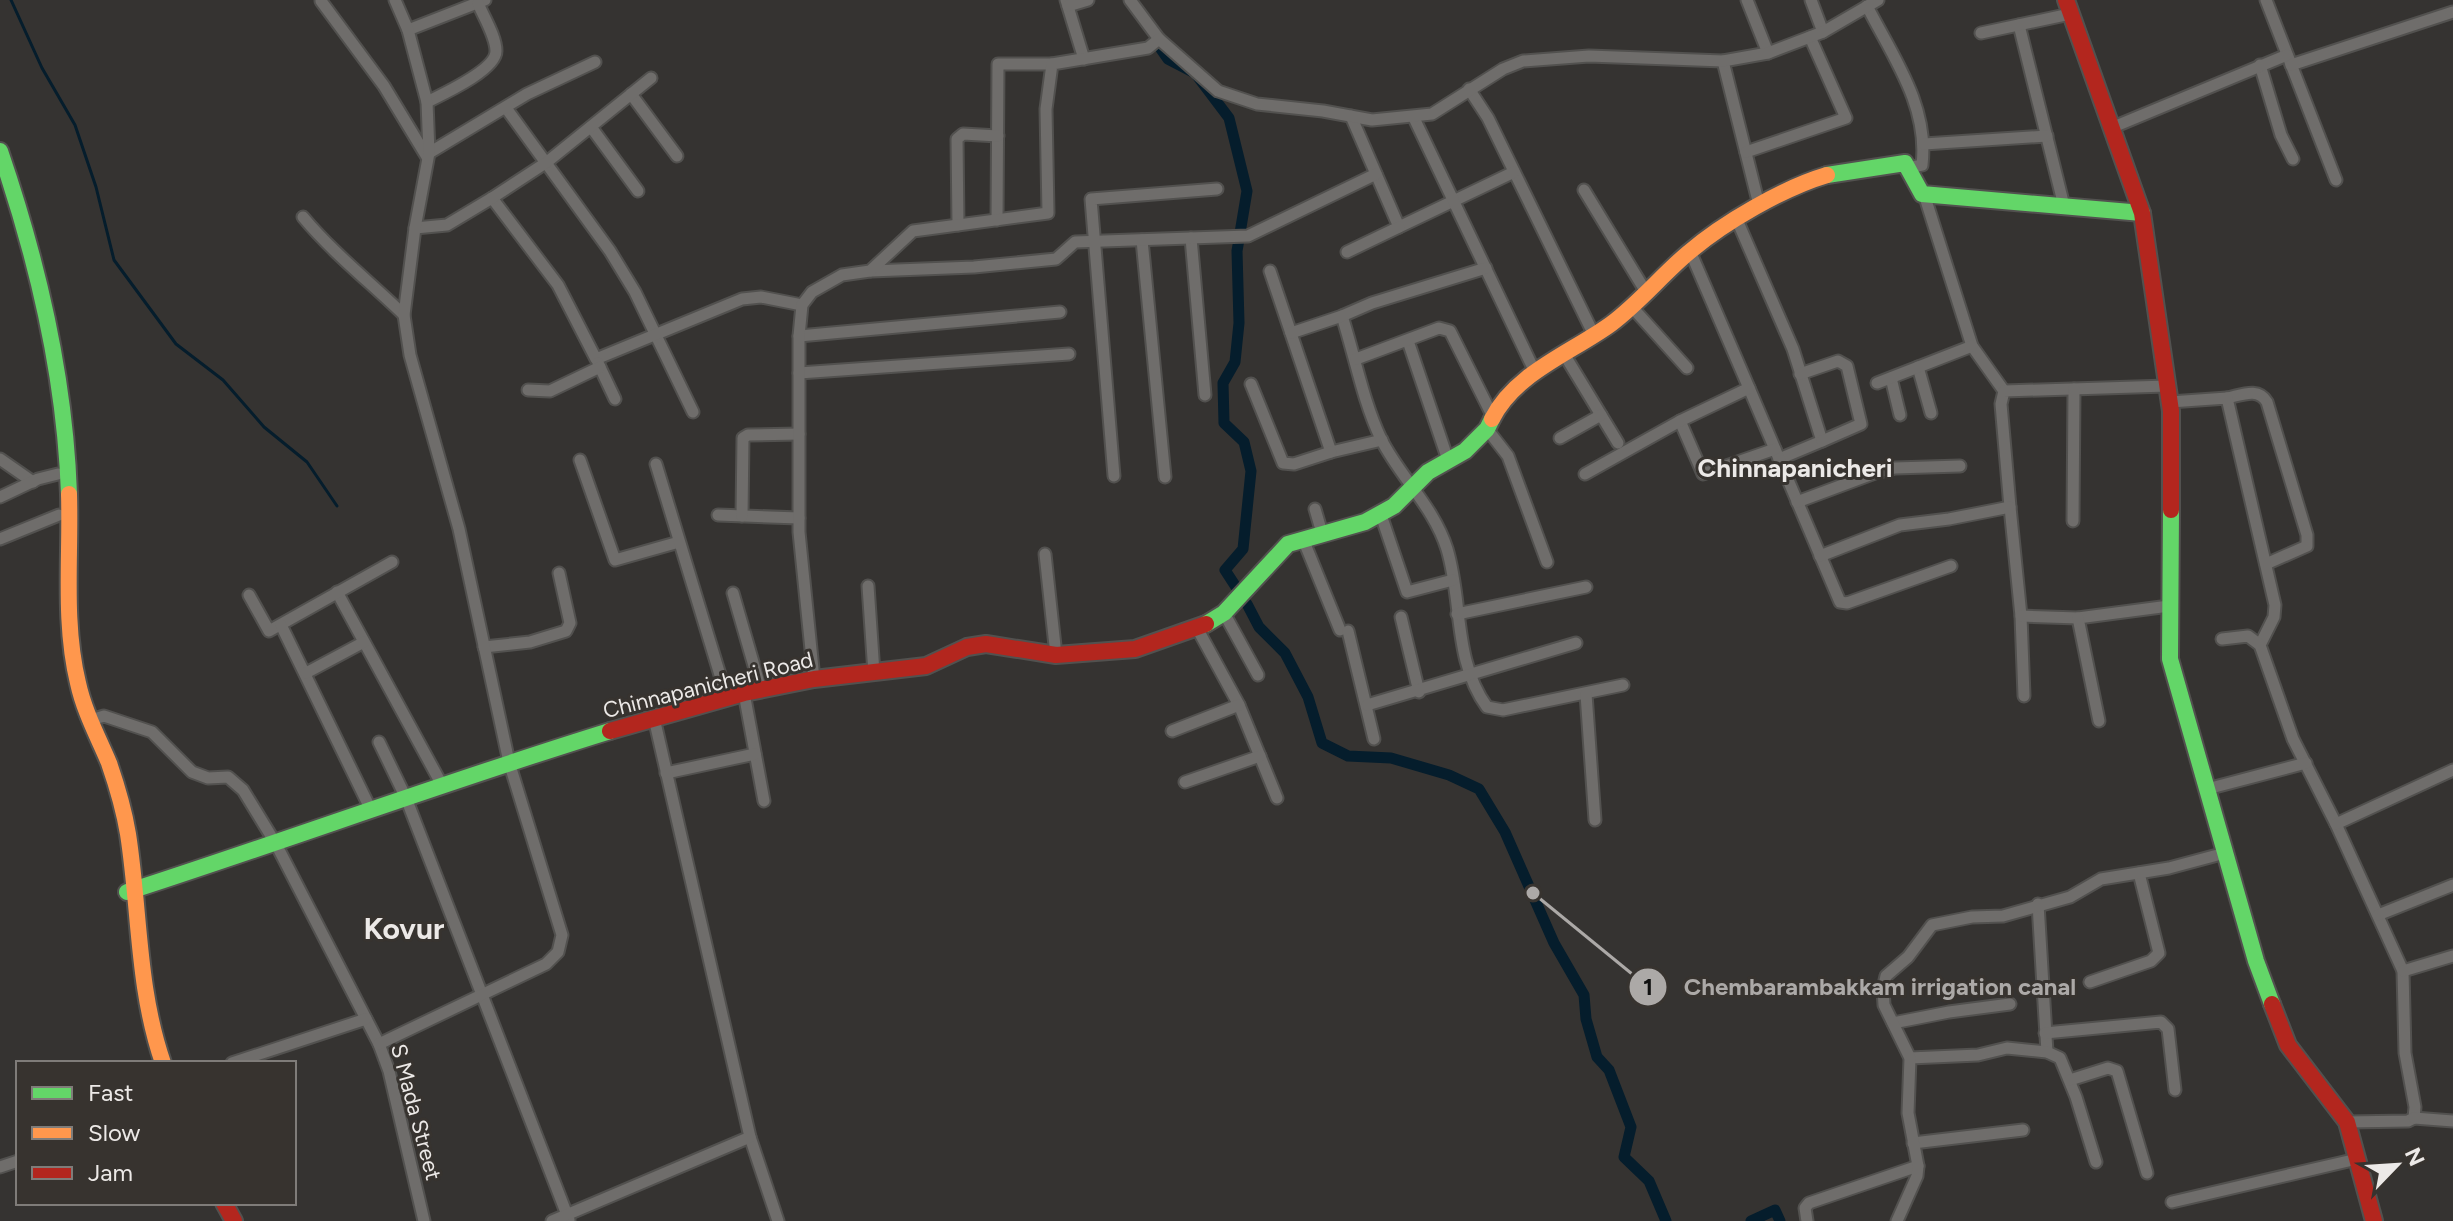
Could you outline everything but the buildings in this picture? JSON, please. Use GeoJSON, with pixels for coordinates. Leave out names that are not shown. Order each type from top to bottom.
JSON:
{"type":"FeatureCollection","features":[{"type":"Feature","properties":{"kind":"street"},"geometry":{"type":"LineString","coordinates":[[379,1044],[546,964],[558,952],[562,935],[509,762],[459,529],[410,355],[404,315],[415,228],[429,155],[427,102],[408,30],[395,0]]}},
{"type":"Feature","properties":{"kind":"street"},"geometry":{"type":"LineString","coordinates":[[1084,59],[1067,3],[1088,0]]}},
{"type":"Feature","properties":{"kind":"street"},"geometry":{"type":"LineString","coordinates":[[1130,0],[1159,39],[1218,91],[1257,104],[1372,120],[1432,114],[1503,69],[1523,61],[1589,56],[1723,61],[1768,53],[1823,32],[1872,3],[1914,97],[1924,144],[1922,165],[1908,168],[1924,194],[1972,346],[2004,391],[2001,404],[2021,616],[2024,696]]}},
{"type":"Feature","properties":{"kind":"street"},"geometry":{"type":"LineString","coordinates":[[1747,0],[1768,53]]}},
{"type":"Feature","properties":{"kind":"street"},"geometry":{"type":"LineString","coordinates":[[1811,0],[1823,32]]}},
{"type":"Feature","properties":{"kind":"street"},"geometry":{"type":"LineString","coordinates":[[2266,0],[2336,180]]}},
{"type":"Feature","properties":{"kind":"street"},"geometry":{"type":"LineString","coordinates":[[321,1],[384,86],[429,155]]}},
{"type":"Feature","properties":{"kind":"street"},"geometry":{"type":"LineString","coordinates":[[408,30],[481,2],[495,44],[493,60],[458,86],[427,102]]}},
{"type":"Feature","properties":{"kind":"street"},"geometry":{"type":"LineString","coordinates":[[1981,33],[2019,25],[2068,7],[2142,213],[2169,394],[2170,659],[2256,961],[2288,1045],[2347,1122],[2374,1221]]}},
{"type":"Feature","properties":{"kind":"street"},"geometry":{"type":"LineString","coordinates":[[2111,128],[2260,65],[2289,60],[2453,12]]}},
{"type":"Feature","properties":{"kind":"street"},"geometry":{"type":"LineString","coordinates":[[2019,25],[2064,206]]}},
{"type":"Feature","properties":{"kind":"street"},"geometry":{"type":"LineString","coordinates":[[1746,152],[1846,118],[1810,37]]}},
{"type":"Feature","properties":{"kind":"street"},"geometry":{"type":"LineString","coordinates":[[997,220],[998,64],[1052,64],[1148,48],[1159,39]]}},
{"type":"Feature","properties":{"kind":"street"},"geometry":{"type":"LineString","coordinates":[[1723,61],[1759,205]]}},
{"type":"Feature","properties":{"kind":"street"},"geometry":{"type":"LineString","coordinates":[[429,155],[527,94],[595,62]]}},
{"type":"Feature","properties":{"kind":"street"},"geometry":{"type":"LineString","coordinates":[[870,271],[913,231],[1048,213],[1046,109],[1052,64]]}},
{"type":"Feature","properties":{"kind":"street"},"geometry":{"type":"LineString","coordinates":[[2260,65],[2281,135],[2293,159]]}},
{"type":"Feature","properties":{"kind":"street"},"geometry":{"type":"LineString","coordinates":[[415,228],[447,225],[492,198],[547,162],[651,78]]}},
{"type":"Feature","properties":{"kind":"street"},"geometry":{"type":"LineString","coordinates":[[1469,89],[1488,118],[1594,335]]}},
{"type":"Feature","properties":{"kind":"street"},"geometry":{"type":"LineString","coordinates":[[631,94],[677,156]]}},
{"type":"Feature","properties":{"kind":"street"},"geometry":{"type":"LineString","coordinates":[[506,108],[610,251],[635,292],[693,412]]}},
{"type":"Feature","properties":{"kind":"street"},"geometry":{"type":"LineString","coordinates":[[1351,116],[1399,227]]}},
{"type":"Feature","properties":{"kind":"street"},"geometry":{"type":"LineString","coordinates":[[1414,118],[1535,372]]}},
{"type":"Feature","properties":{"kind":"street"},"geometry":{"type":"LineString","coordinates":[[591,127],[638,191]]}},
{"type":"Feature","properties":{"kind":"street"},"geometry":{"type":"LineString","coordinates":[[958,225],[957,139],[963,134],[998,136]]}},
{"type":"Feature","properties":{"kind":"street"},"geometry":{"type":"LineString","coordinates":[[1924,144],[2047,136]]}},
{"type":"Feature","properties":{"kind":"street"},"geometry":{"type":"LineString","coordinates":[[0,151],[49,325],[67,442],[75,673],[112,774],[129,838],[141,986],[152,1035],[162,1061]]}},
{"type":"Feature","properties":{"kind":"street","name":"Chinnapanicheri Road"},"geometry":{"type":"LineString","coordinates":[[132,891],[509,762],[727,698],[814,679],[926,666],[967,647],[986,644],[1056,655],[1135,649],[1197,628],[1224,613],[1288,544],[1381,515],[1394,506],[1428,472],[1465,451],[1490,423],[1498,407],[1535,372],[1612,323],[1690,251],[1759,205],[1803,182],[1828,175],[1905,163],[1908,168]]}},
{"type":"Feature","properties":{"kind":"street"},"geometry":{"type":"LineString","coordinates":[[1347,252],[1514,172]]}},
{"type":"Feature","properties":{"kind":"street"},"geometry":{"type":"LineString","coordinates":[[814,679],[799,518],[799,336],[802,305],[812,292],[842,275],[870,271],[974,267],[1056,259],[1075,242],[1248,236],[1376,174]]}},
{"type":"Feature","properties":{"kind":"street"},"geometry":{"type":"LineString","coordinates":[[0,182],[40,325],[57,443],[64,667],[103,776],[132,891],[132,987],[151,1061]]}},
{"type":"Feature","properties":{"kind":"street"},"geometry":{"type":"LineString","coordinates":[[1114,476],[1091,199],[1217,189]]}},
{"type":"Feature","properties":{"kind":"street"},"geometry":{"type":"LineString","coordinates":[[1584,190],[1646,292]]}},
{"type":"Feature","properties":{"kind":"street"},"geometry":{"type":"LineString","coordinates":[[1924,194],[2142,213]]}},
{"type":"Feature","properties":{"kind":"street"},"geometry":{"type":"LineString","coordinates":[[492,198],[558,285],[615,399]]}},
{"type":"Feature","properties":{"kind":"street"},"geometry":{"type":"LineString","coordinates":[[303,217],[327,246],[404,315]]}},
{"type":"Feature","properties":{"kind":"street"},"geometry":{"type":"LineString","coordinates":[[1737,220],[1793,349],[1822,441]]}},
{"type":"Feature","properties":{"kind":"street"},"geometry":{"type":"LineString","coordinates":[[1191,238],[1205,395]]}},
{"type":"Feature","properties":{"kind":"street"},"geometry":{"type":"LineString","coordinates":[[1142,240],[1165,477]]}},
{"type":"Feature","properties":{"kind":"street"},"geometry":{"type":"LineString","coordinates":[[1690,251],[1836,598],[1842,603],[1951,566]]}},
{"type":"Feature","properties":{"kind":"street"},"geometry":{"type":"LineString","coordinates":[[1291,333],[1372,303],[1486,268]]}},
{"type":"Feature","properties":{"kind":"street"},"geometry":{"type":"LineString","coordinates":[[1270,271],[1331,452]]}},
{"type":"Feature","properties":{"kind":"street"},"geometry":{"type":"LineString","coordinates":[[528,390],[550,391],[655,335],[753,296],[802,305]]}},
{"type":"Feature","properties":{"kind":"street"},"geometry":{"type":"LineString","coordinates":[[1631,306],[1687,368]]}},
{"type":"Feature","properties":{"kind":"street"},"geometry":{"type":"LineString","coordinates":[[799,336],[1060,312]]}},
{"type":"Feature","properties":{"kind":"street"},"geometry":{"type":"LineString","coordinates":[[1342,316],[1365,396],[1382,440],[1414,486],[1439,528],[1447,549],[1465,663],[1487,707],[1494,709],[1623,685]]}},
{"type":"Feature","properties":{"kind":"street"},"geometry":{"type":"LineString","coordinates":[[1356,359],[1439,328],[1450,331],[1490,423],[1508,456],[1547,562]]}},
{"type":"Feature","properties":{"kind":"street"},"geometry":{"type":"LineString","coordinates":[[1408,341],[1448,460]]}},
{"type":"Feature","properties":{"kind":"street"},"geometry":{"type":"LineString","coordinates":[[1877,383],[1972,346]]}},
{"type":"Feature","properties":{"kind":"street"},"geometry":{"type":"LineString","coordinates":[[799,373],[1069,354]]}},
{"type":"Feature","properties":{"kind":"street"},"geometry":{"type":"LineString","coordinates":[[1564,354],[1618,443]]}},
{"type":"Feature","properties":{"kind":"street"},"geometry":{"type":"LineString","coordinates":[[1680,421],[1703,474],[1822,441],[1861,424],[1847,366],[1838,361],[1800,374]]}},
{"type":"Feature","properties":{"kind":"street"},"geometry":{"type":"LineString","coordinates":[[1918,367],[1931,413]]}},
{"type":"Feature","properties":{"kind":"street"},"geometry":{"type":"LineString","coordinates":[[1891,378],[1900,415]]}},
{"type":"Feature","properties":{"kind":"street"},"geometry":{"type":"LineString","coordinates":[[1251,384],[1283,463],[1294,464],[1382,440]]}},
{"type":"Feature","properties":{"kind":"street"},"geometry":{"type":"LineString","coordinates":[[1585,474],[1680,421],[1749,388]]}},
{"type":"Feature","properties":{"kind":"street"},"geometry":{"type":"LineString","coordinates":[[2004,391],[2074,389],[2227,398],[2255,392],[2263,395],[2307,535],[2307,546],[2266,564]]}},
{"type":"Feature","properties":{"kind":"street"},"geometry":{"type":"LineString","coordinates":[[2073,521],[2074,389]]}},
{"type":"Feature","properties":{"kind":"street"},"geometry":{"type":"LineString","coordinates":[[2227,398],[2275,605],[2274,617],[2260,645]]}},
{"type":"Feature","properties":{"kind":"street"},"geometry":{"type":"LineString","coordinates":[[1560,438],[1601,415]]}},
{"type":"Feature","properties":{"kind":"street"},"geometry":{"type":"LineString","coordinates":[[742,516],[744,436],[799,434]]}},
{"type":"Feature","properties":{"kind":"street"},"geometry":{"type":"LineString","coordinates":[[0,459],[33,482]]}},
{"type":"Feature","properties":{"kind":"street"},"geometry":{"type":"LineString","coordinates":[[580,460],[615,560],[679,542]]}},
{"type":"Feature","properties":{"kind":"street"},"geometry":{"type":"LineString","coordinates":[[656,464],[727,698]]}},
{"type":"Feature","properties":{"kind":"street"},"geometry":{"type":"LineString","coordinates":[[1797,502],[1885,471],[1960,466]]}},
{"type":"Feature","properties":{"kind":"street"},"geometry":{"type":"LineString","coordinates":[[0,497],[58,474]]}},
{"type":"Feature","properties":{"kind":"street"},"geometry":{"type":"LineString","coordinates":[[1820,556],[1900,525],[2010,507]]}},
{"type":"Feature","properties":{"kind":"street"},"geometry":{"type":"LineString","coordinates":[[1315,509],[1322,533]]}},
{"type":"Feature","properties":{"kind":"street"},"geometry":{"type":"LineString","coordinates":[[0,539],[59,515]]}},
{"type":"Feature","properties":{"kind":"street"},"geometry":{"type":"LineString","coordinates":[[718,515],[799,518]]}},
{"type":"Feature","properties":{"kind":"street"},"geometry":{"type":"LineString","coordinates":[[1381,515],[1407,592],[1453,580]]}},
{"type":"Feature","properties":{"kind":"street"},"geometry":{"type":"LineString","coordinates":[[1303,539],[1344,631],[1374,739]]}},
{"type":"Feature","properties":{"kind":"street"},"geometry":{"type":"LineString","coordinates":[[1045,554],[1056,655]]}},
{"type":"Feature","properties":{"kind":"street"},"geometry":{"type":"LineString","coordinates":[[249,595],[269,631],[392,562]]}},
{"type":"Feature","properties":{"kind":"street"},"geometry":{"type":"LineString","coordinates":[[484,647],[530,642],[566,631],[570,623],[559,573]]}},
{"type":"Feature","properties":{"kind":"street"},"geometry":{"type":"LineString","coordinates":[[868,586],[874,673]]}},
{"type":"Feature","properties":{"kind":"street"},"geometry":{"type":"LineString","coordinates":[[1457,614],[1586,587]]}},
{"type":"Feature","properties":{"kind":"street"},"geometry":{"type":"LineString","coordinates":[[337,592],[442,785]]}},
{"type":"Feature","properties":{"kind":"street"},"geometry":{"type":"LineString","coordinates":[[733,593],[753,692],[755,754],[764,801]]}},
{"type":"Feature","properties":{"kind":"street"},"geometry":{"type":"LineString","coordinates":[[2021,616],[2078,618],[2169,606]]}},
{"type":"Feature","properties":{"kind":"street"},"geometry":{"type":"LineString","coordinates":[[1224,613],[1258,675]]}},
{"type":"Feature","properties":{"kind":"street"},"geometry":{"type":"LineString","coordinates":[[1401,617],[1419,692]]}},
{"type":"Feature","properties":{"kind":"street"},"geometry":{"type":"LineString","coordinates":[[2078,618],[2099,721]]}},
{"type":"Feature","properties":{"kind":"street"},"geometry":{"type":"LineString","coordinates":[[281,625],[371,810]]}},
{"type":"Feature","properties":{"kind":"street"},"geometry":{"type":"LineString","coordinates":[[1197,628],[1239,705],[1277,798]]}},
{"type":"Feature","properties":{"kind":"street"},"geometry":{"type":"LineString","coordinates":[[2222,639],[2248,636],[2260,645],[2293,739],[2336,824],[2403,971],[2405,1053],[2415,1107],[2414,1118]]}},
{"type":"Feature","properties":{"kind":"street"},"geometry":{"type":"LineString","coordinates":[[306,673],[364,642]]}},
{"type":"Feature","properties":{"kind":"street"},"geometry":{"type":"LineString","coordinates":[[1367,705],[1576,643]]}},
{"type":"Feature","properties":{"kind":"street"},"geometry":{"type":"LineString","coordinates":[[1586,694],[1595,820]]}},
{"type":"Feature","properties":{"kind":"street"},"geometry":{"type":"LineString","coordinates":[[1172,731],[1239,705]]}},
{"type":"Feature","properties":{"kind":"street","name":"S Mada Street"},"geometry":{"type":"LineString","coordinates":[[91,720],[104,716],[152,732],[192,772],[208,778],[222,776],[232,779],[259,813],[379,1044],[389,1071],[424,1221]]}},
{"type":"Feature","properties":{"kind":"street"},"geometry":{"type":"LineString","coordinates":[[654,718],[750,1137],[778,1221]]}},
{"type":"Feature","properties":{"kind":"street"},"geometry":{"type":"LineString","coordinates":[[379,742],[406,798],[568,1218]]}},
{"type":"Feature","properties":{"kind":"street"},"geometry":{"type":"LineString","coordinates":[[666,773],[755,754]]}},
{"type":"Feature","properties":{"kind":"street"},"geometry":{"type":"LineString","coordinates":[[1185,782],[1260,756]]}},
{"type":"Feature","properties":{"kind":"street"},"geometry":{"type":"LineString","coordinates":[[2207,789],[2306,763]]}},
{"type":"Feature","properties":{"kind":"street"},"geometry":{"type":"LineString","coordinates":[[2336,824],[2453,770]]}},
{"type":"Feature","properties":{"kind":"street"},"geometry":{"type":"LineString","coordinates":[[1897,1221],[1917,1176],[1918,1166],[1908,1113],[1910,1058],[1906,1044],[1884,1005],[1886,976],[1908,957],[1932,925],[1972,917],[2003,916],[2070,897],[2101,879],[2225,853]]}},
{"type":"Feature","properties":{"kind":"street"},"geometry":{"type":"LineString","coordinates":[[2090,982],[2151,961],[2159,953],[2139,873]]}},
{"type":"Feature","properties":{"kind":"street"},"geometry":{"type":"LineString","coordinates":[[2378,915],[2453,885]]}},
{"type":"Feature","properties":{"kind":"street"},"geometry":{"type":"LineString","coordinates":[[2038,904],[2047,1052]]}},
{"type":"Feature","properties":{"kind":"street"},"geometry":{"type":"LineString","coordinates":[[2403,971],[2453,956]]}},
{"type":"Feature","properties":{"kind":"street"},"geometry":{"type":"LineString","coordinates":[[1893,1023],[2010,1004]]}},
{"type":"Feature","properties":{"kind":"street"},"geometry":{"type":"LineString","coordinates":[[238,1061],[366,1019]]}},
{"type":"Feature","properties":{"kind":"street"},"geometry":{"type":"LineString","coordinates":[[2045,1033],[2161,1022],[2168,1029],[2175,1090]]}},
{"type":"Feature","properties":{"kind":"street"},"geometry":{"type":"LineString","coordinates":[[1910,1058],[1978,1055],[2007,1048],[2047,1052],[2060,1058],[2096,1162]]}},
{"type":"Feature","properties":{"kind":"street"},"geometry":{"type":"LineString","coordinates":[[2070,1080],[2108,1068],[2117,1071],[2147,1173]]}},
{"type":"Feature","properties":{"kind":"street"},"geometry":{"type":"LineString","coordinates":[[2347,1122],[2408,1121],[2414,1118],[2453,1121]]}},
{"type":"Feature","properties":{"kind":"street"},"geometry":{"type":"LineString","coordinates":[[1913,1143],[2023,1130]]}},
{"type":"Feature","properties":{"kind":"street"},"geometry":{"type":"LineString","coordinates":[[552,1221],[568,1218],[750,1137]]}},
{"type":"Feature","properties":{"kind":"street"},"geometry":{"type":"LineString","coordinates":[[2172,1202],[2357,1159]]}},
{"type":"Feature","properties":{"kind":"street"},"geometry":{"type":"LineString","coordinates":[[1807,1221],[1805,1208],[1809,1203],[1918,1166]]}},
{"type":"Feature","properties":{"kind":"waterway"},"geometry":{"type":"LineString","coordinates":[[11,0],[42,68],[75,125],[96,187],[114,260],[176,344],[223,380],[264,427],[307,462],[337,506]]}},
{"type":"Feature","properties":{"kind":"waterway"},"geometry":{"type":"LineString","coordinates":[[1161,49],[1168,59],[1195,73],[1229,118],[1247,191],[1237,251],[1239,323],[1235,362],[1223,383],[1224,423],[1244,442],[1251,471],[1243,549],[1225,570],[1236,587]]}},
{"type":"Feature","properties":{"kind":"waterway"},"geometry":{"type":"LineString","coordinates":[[1247,604],[1259,627],[1285,653],[1308,697],[1322,743],[1348,756],[1391,758],[1449,775],[1479,789],[1505,832],[1554,943],[1584,995],[1586,1019],[1597,1057],[1609,1070],[1631,1127],[1624,1157],[1649,1181],[1666,1221]]}},
{"type":"Feature","properties":{"kind":"waterway"},"geometry":{"type":"LineString","coordinates":[[1751,1221],[1775,1210],[1780,1221]]}},
{"type":"Feature","properties":{"kind":"traffic: fast"},"geometry":{"type":"LineString","coordinates":[[0,151],[26,235],[47,320],[62,406],[69,494]]}},
{"type":"Feature","properties":{"kind":"traffic: fast"},"geometry":{"type":"LineString","coordinates":[[1827,175],[1905,163],[1922,194],[2142,213]]}},
{"type":"Feature","properties":{"kind":"traffic: fast"},"geometry":{"type":"LineString","coordinates":[[1206,624],[1224,613],[1288,544],[1365,522],[1394,506],[1428,472],[1465,451],[1487,429],[1492,419]]}},
{"type":"Feature","properties":{"kind":"traffic: fast"},"geometry":{"type":"LineString","coordinates":[[2171,510],[2170,659],[2256,961],[2272,1004]]}},
{"type":"Feature","properties":{"kind":"traffic: fast"},"geometry":{"type":"LineString","coordinates":[[127,892],[610,731]]}},
{"type":"Feature","properties":{"kind":"traffic: slow"},"geometry":{"type":"LineString","coordinates":[[1492,419],[1502,403],[1529,376],[1611,324],[1702,242],[1773,197],[1827,175]]}},
{"type":"Feature","properties":{"kind":"traffic: slow"},"geometry":{"type":"LineString","coordinates":[[69,494],[69,613],[73,660],[84,704],[109,763],[124,816],[148,1006],[162,1061]]}},
{"type":"Feature","properties":{"kind":"traffic: jam"},"geometry":{"type":"LineString","coordinates":[[2066,0],[2142,213],[2171,411],[2171,510]]}},
{"type":"Feature","properties":{"kind":"traffic: jam"},"geometry":{"type":"LineString","coordinates":[[610,731],[744,693],[814,679],[926,666],[967,647],[986,644],[1056,655],[1135,649],[1206,624]]}},
{"type":"Feature","properties":{"kind":"traffic: jam"},"geometry":{"type":"LineString","coordinates":[[2272,1004],[2288,1045],[2347,1122],[2374,1221]]}},
{"type":"Feature","properties":{"kind":"traffic: jam"},"geometry":{"type":"LineString","coordinates":[[225,1205],[234,1221]]}},
{"type":"Feature","properties":{"kind":"place","name":"Chembarambakkam irrigation canal"},"geometry":{"type":"Point","coordinates":[1533,893]}},
{"type":"Feature","properties":{"kind":"district","name":"Chinnapanicheri"},"geometry":{"type":"Point","coordinates":[1795,468]}},
{"type":"Feature","properties":{"kind":"district","name":"Kovur"},"geometry":{"type":"Point","coordinates":[404,928]}}]}
